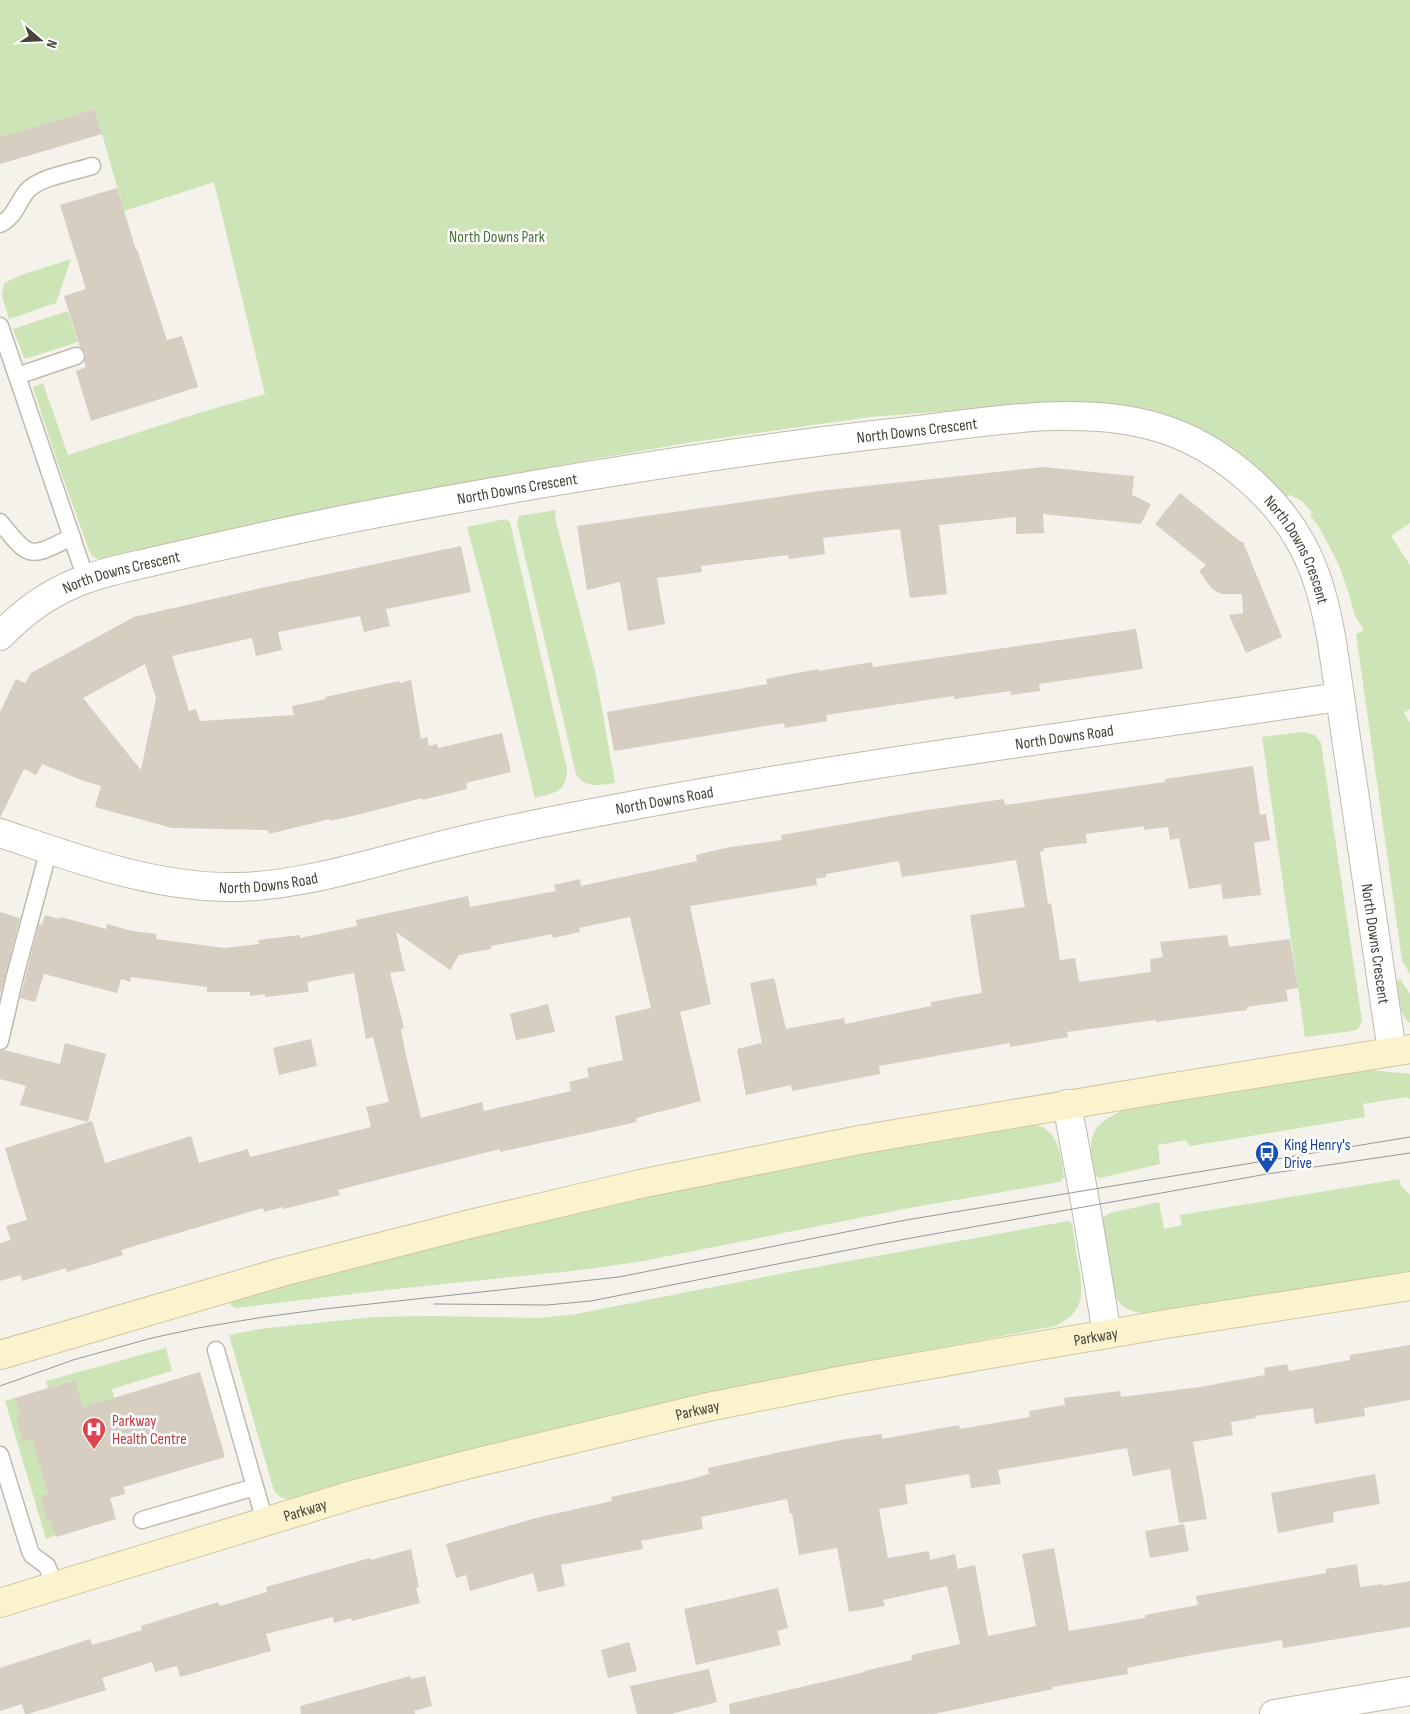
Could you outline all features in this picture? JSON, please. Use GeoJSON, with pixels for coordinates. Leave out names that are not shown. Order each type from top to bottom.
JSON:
{"type":"FeatureCollection","features":[{"type":"Feature","properties":{"kind":"street","name":"North Downs Crescent"},"geometry":{"type":"LineString","coordinates":[[0,636],[20,617],[38,604],[61,590],[86,579],[233,542],[367,514],[685,460],[1008,420],[1081,417],[1120,419],[1158,427],[1192,440],[1208,449],[1258,489],[1288,522],[1312,564],[1329,624],[1382,981],[1401,1051]]}},
{"type":"Feature","properties":{"kind":"street","name":"North Downs Road"},"geometry":{"type":"LineString","coordinates":[[0,833],[124,873],[164,882],[236,887],[279,884],[460,841],[640,804],[862,766],[1339,697]]}},
{"type":"Feature","properties":{"kind":"street"},"geometry":{"type":"LineString","coordinates":[[0,1355],[246,1282],[569,1200],[811,1149],[1067,1104],[1401,1051]]}},
{"type":"Feature","properties":{"kind":"street"},"geometry":{"type":"LineString","coordinates":[[1067,1104],[1107,1334]]}},
{"type":"Feature","properties":{"kind":"street","name":"Parkway"},"geometry":{"type":"LineString","coordinates":[[0,1603],[265,1521],[398,1483],[703,1408],[843,1380],[1107,1334],[1410,1286]]}},
{"type":"Feature","properties":{"kind":"street"},"geometry":{"type":"LineString","coordinates":[[1274,1714],[1403,1699]]}},
{"type":"Feature","properties":{"kind":"lane"},"geometry":{"type":"LineString","coordinates":[[0,224],[13,214],[27,191],[39,182],[92,166]]}},
{"type":"Feature","properties":{"kind":"lane"},"geometry":{"type":"LineString","coordinates":[[0,326],[86,579]]}},
{"type":"Feature","properties":{"kind":"lane"},"geometry":{"type":"LineString","coordinates":[[17,376],[76,356]]}},
{"type":"Feature","properties":{"kind":"lane"},"geometry":{"type":"LineString","coordinates":[[0,522],[20,547],[32,552],[45,550],[72,537]]}},
{"type":"Feature","properties":{"kind":"lane"},"geometry":{"type":"LineString","coordinates":[[0,1041],[15,976],[49,849]]}},
{"type":"Feature","properties":{"kind":"lane"},"geometry":{"type":"LineString","coordinates":[[216,1350],[265,1521]]}},
{"type":"Feature","properties":{"kind":"lane"},"geometry":{"type":"LineString","coordinates":[[0,1455],[30,1551],[32,1555],[47,1566],[55,1586]]}},
{"type":"Feature","properties":{"kind":"lane"},"geometry":{"type":"LineString","coordinates":[[142,1520],[255,1488]]}},
{"type":"Feature","properties":{"kind":"green space","name":"North Downs Park"},"geometry":{"type":"Polygon","coordinates":[[[0,0],[1410,0],[1410,523],[1391,536],[1410,565],[1410,709],[1404,713],[1410,723],[1410,974],[1402,960],[1356,634],[1364,630],[1355,616],[1339,565],[1319,527],[1310,515],[1312,512],[1302,501],[1290,495],[1283,498],[1195,427],[1169,417],[1143,409],[1072,402],[870,417],[693,442],[583,461],[306,514],[106,560],[94,557],[90,553],[33,387],[43,383],[68,455],[265,394],[214,182],[124,211],[95,109],[0,137],[0,0]]]}},
{"type":"Feature","properties":{"kind":"green space"},"geometry":{"type":"Polygon","coordinates":[[[71,259],[56,303],[9,319],[2,296],[4,283],[21,275],[71,259]]]}},
{"type":"Feature","properties":{"kind":"green space"},"geometry":{"type":"Polygon","coordinates":[[[68,311],[78,342],[24,358],[13,329],[68,311]]]}},
{"type":"Feature","properties":{"kind":"green space"},"geometry":{"type":"Polygon","coordinates":[[[556,510],[555,518],[596,675],[615,783],[588,784],[576,774],[517,523],[519,516],[556,510]]]}},
{"type":"Feature","properties":{"kind":"green space"},"geometry":{"type":"Polygon","coordinates":[[[505,519],[510,522],[567,769],[565,783],[562,787],[553,793],[535,798],[467,527],[505,519]]]}},
{"type":"Feature","properties":{"kind":"green space"},"geometry":{"type":"Polygon","coordinates":[[[1303,732],[1315,735],[1321,743],[1362,1021],[1358,1029],[1352,1031],[1305,1037],[1262,737],[1303,732]]]}},
{"type":"Feature","properties":{"kind":"green space"},"geometry":{"type":"Polygon","coordinates":[[[1400,979],[1410,994],[1410,1023],[1401,1010],[1397,981],[1400,979]]]}},
{"type":"Feature","properties":{"kind":"green space"},"geometry":{"type":"Polygon","coordinates":[[[1362,1070],[1410,1074],[1410,1099],[1407,1097],[1363,1104],[1365,1117],[1190,1146],[1186,1140],[1158,1145],[1160,1164],[1100,1178],[1094,1175],[1091,1151],[1093,1135],[1103,1122],[1124,1110],[1362,1070]]]}},
{"type":"Feature","properties":{"kind":"green space"},"geometry":{"type":"Polygon","coordinates":[[[1032,1124],[1048,1131],[1057,1144],[1062,1160],[1064,1177],[1060,1182],[904,1209],[638,1262],[236,1308],[231,1306],[230,1301],[446,1244],[634,1200],[851,1155],[1032,1124]]]}},
{"type":"Feature","properties":{"kind":"green space"},"geometry":{"type":"Polygon","coordinates":[[[1399,1179],[1401,1186],[1410,1195],[1410,1272],[1147,1313],[1128,1309],[1119,1302],[1115,1295],[1110,1275],[1102,1218],[1110,1213],[1159,1202],[1164,1229],[1182,1225],[1180,1215],[1399,1179]]]}},
{"type":"Feature","properties":{"kind":"green space"},"geometry":{"type":"Polygon","coordinates":[[[1068,1221],[1072,1224],[1081,1292],[1077,1308],[1065,1321],[1055,1326],[702,1394],[426,1461],[290,1499],[281,1498],[274,1491],[229,1335],[259,1329],[374,1317],[540,1318],[576,1314],[789,1272],[1068,1221]]]}},
{"type":"Feature","properties":{"kind":"green space"},"geometry":{"type":"Polygon","coordinates":[[[166,1348],[172,1371],[112,1389],[114,1398],[83,1407],[74,1380],[48,1388],[46,1381],[166,1348]]]}},
{"type":"Feature","properties":{"kind":"green space"},"geometry":{"type":"Polygon","coordinates":[[[15,1398],[20,1416],[16,1418],[32,1439],[48,1494],[40,1497],[47,1520],[51,1519],[56,1535],[46,1539],[5,1401],[15,1398]]]}},
{"type":"Feature","properties":{"kind":"building"},"geometry":{"type":"Polygon","coordinates":[[[95,109],[102,134],[0,164],[0,137],[95,109]]]}},
{"type":"Feature","properties":{"kind":"building"},"geometry":{"type":"Polygon","coordinates":[[[117,188],[167,340],[182,336],[198,387],[91,421],[76,371],[86,367],[84,361],[86,353],[80,347],[64,296],[86,289],[60,205],[117,188]]]}},
{"type":"Feature","properties":{"kind":"building"},"geometry":{"type":"Polygon","coordinates":[[[1043,467],[1134,476],[1132,495],[1151,504],[1141,524],[1043,514],[1044,533],[1016,534],[1016,517],[939,525],[947,594],[910,598],[900,529],[823,538],[825,554],[789,559],[788,555],[701,566],[702,572],[657,578],[665,624],[628,631],[620,582],[587,590],[577,526],[819,491],[1043,467]]]}},
{"type":"Feature","properties":{"kind":"building"},"geometry":{"type":"Polygon","coordinates":[[[1180,493],[1243,542],[1282,637],[1246,653],[1229,615],[1243,613],[1242,594],[1221,594],[1212,589],[1199,571],[1206,565],[1155,524],[1180,493]]]}},
{"type":"Feature","properties":{"kind":"building"},"geometry":{"type":"Polygon","coordinates":[[[461,546],[471,592],[386,609],[390,626],[364,632],[360,616],[278,632],[282,650],[256,656],[252,638],[172,656],[189,711],[196,709],[200,721],[294,715],[292,706],[326,699],[325,697],[411,680],[421,739],[427,737],[429,746],[437,744],[438,748],[502,733],[511,772],[466,783],[467,789],[269,834],[268,830],[172,828],[95,807],[101,786],[42,764],[36,775],[24,769],[0,818],[0,712],[16,679],[25,683],[31,673],[134,617],[461,546]],[[145,664],[83,698],[141,770],[156,698],[145,664]]]}},
{"type":"Feature","properties":{"kind":"building"},"geometry":{"type":"Polygon","coordinates":[[[1136,629],[1143,669],[1039,684],[1040,691],[1011,695],[1011,691],[954,699],[954,696],[826,715],[827,721],[785,728],[784,723],[614,751],[607,712],[767,684],[766,679],[818,669],[819,671],[872,662],[873,667],[1136,629]]]}},
{"type":"Feature","properties":{"kind":"building"},"geometry":{"type":"Polygon","coordinates":[[[1253,766],[1260,815],[1266,814],[1270,840],[1254,843],[1261,895],[1223,899],[1221,884],[1189,889],[1179,838],[1170,840],[1168,827],[1144,830],[1144,826],[1086,834],[1087,843],[1044,848],[1044,851],[1040,852],[1048,904],[1051,903],[1060,960],[1075,958],[1079,982],[1151,972],[1150,959],[1163,957],[1160,942],[1227,935],[1229,947],[1290,939],[1298,988],[1286,990],[1288,1001],[1247,1007],[1247,1010],[1067,1032],[1068,1037],[1010,1047],[1010,1043],[879,1066],[880,1074],[792,1091],[791,1085],[746,1095],[737,1049],[762,1043],[750,983],[774,978],[786,1029],[844,1018],[845,1024],[931,1006],[931,1002],[982,993],[970,915],[1025,907],[1016,860],[902,877],[899,861],[826,874],[826,877],[816,879],[817,885],[690,906],[711,1004],[680,1012],[701,1101],[636,1118],[637,1122],[500,1152],[500,1149],[338,1190],[340,1195],[283,1209],[283,1207],[264,1212],[263,1208],[121,1250],[123,1255],[67,1272],[66,1268],[22,1281],[21,1275],[0,1281],[0,1243],[11,1240],[6,1226],[27,1220],[5,1148],[92,1121],[105,1163],[191,1136],[199,1163],[248,1149],[250,1157],[371,1127],[366,1107],[389,1102],[373,1037],[366,1039],[354,973],[307,982],[309,992],[265,997],[265,994],[250,996],[250,992],[207,992],[207,987],[131,977],[130,982],[121,979],[117,993],[44,974],[35,1002],[20,998],[39,924],[42,925],[45,915],[106,929],[107,924],[132,931],[157,934],[156,939],[224,948],[259,944],[258,940],[300,935],[300,938],[357,926],[356,920],[468,896],[470,907],[556,891],[554,885],[580,879],[581,886],[697,861],[696,855],[730,847],[782,840],[781,835],[920,811],[1004,799],[1005,805],[1165,782],[1165,779],[1253,766]],[[630,917],[579,928],[580,932],[553,938],[552,934],[491,946],[491,949],[459,955],[450,970],[396,932],[405,971],[390,973],[404,1028],[401,1029],[405,1051],[421,1118],[482,1102],[484,1111],[571,1091],[569,1082],[589,1077],[587,1068],[623,1060],[615,1016],[651,1008],[630,917]]]}},
{"type":"Feature","properties":{"kind":"building"},"geometry":{"type":"Polygon","coordinates":[[[0,912],[20,918],[1,993],[0,992],[0,912]]]}},
{"type":"Feature","properties":{"kind":"building"},"geometry":{"type":"Polygon","coordinates":[[[548,1004],[555,1032],[516,1040],[510,1014],[548,1004]]]}},
{"type":"Feature","properties":{"kind":"building"},"geometry":{"type":"Polygon","coordinates":[[[311,1039],[317,1066],[279,1075],[273,1048],[311,1039]]]}},
{"type":"Feature","properties":{"kind":"building"},"geometry":{"type":"Polygon","coordinates":[[[65,1043],[106,1054],[88,1122],[20,1105],[26,1086],[0,1079],[0,1051],[4,1050],[60,1064],[65,1043]]]}},
{"type":"Feature","properties":{"kind":"building"},"geometry":{"type":"Polygon","coordinates":[[[1410,1345],[1410,1400],[1364,1408],[1365,1416],[1315,1424],[1313,1408],[1255,1416],[1256,1418],[1231,1422],[1233,1435],[1193,1442],[1207,1519],[1179,1523],[1170,1469],[1133,1476],[1127,1448],[998,1470],[1001,1484],[971,1488],[969,1474],[905,1485],[908,1504],[879,1509],[888,1558],[929,1551],[930,1560],[955,1554],[958,1569],[975,1565],[988,1636],[1036,1626],[1022,1554],[1054,1548],[1069,1631],[1145,1618],[1145,1615],[1198,1605],[1196,1596],[1326,1573],[1326,1569],[1357,1564],[1360,1587],[1383,1584],[1383,1586],[1410,1581],[1410,1627],[1283,1648],[1282,1640],[1198,1654],[1127,1668],[1128,1674],[1052,1687],[1053,1689],[934,1714],[730,1714],[729,1704],[912,1660],[911,1655],[960,1644],[947,1586],[883,1600],[885,1606],[849,1612],[837,1548],[799,1555],[792,1513],[790,1514],[787,1499],[701,1517],[703,1529],[641,1541],[643,1549],[561,1565],[565,1586],[538,1592],[533,1573],[470,1591],[466,1575],[456,1578],[446,1544],[536,1518],[612,1501],[611,1497],[709,1474],[708,1468],[781,1452],[882,1434],[882,1439],[959,1425],[960,1429],[1030,1417],[1029,1411],[1065,1405],[1064,1398],[1120,1391],[1121,1397],[1200,1387],[1265,1375],[1264,1368],[1287,1364],[1289,1371],[1350,1360],[1350,1355],[1410,1345]]]}},
{"type":"Feature","properties":{"kind":"building"},"geometry":{"type":"Polygon","coordinates":[[[200,1372],[225,1457],[124,1487],[125,1494],[110,1498],[116,1519],[56,1537],[50,1520],[47,1521],[40,1496],[48,1494],[32,1439],[23,1442],[16,1418],[20,1416],[15,1398],[75,1380],[83,1407],[200,1372]]]}},
{"type":"Feature","properties":{"kind":"building"},"geometry":{"type":"Polygon","coordinates":[[[1375,1474],[1380,1504],[1333,1512],[1334,1522],[1278,1533],[1271,1493],[1375,1474]]]}},
{"type":"Feature","properties":{"kind":"building"},"geometry":{"type":"Polygon","coordinates":[[[1184,1524],[1189,1551],[1150,1558],[1145,1531],[1184,1524]]]}},
{"type":"Feature","properties":{"kind":"building"},"geometry":{"type":"Polygon","coordinates":[[[411,1549],[419,1587],[416,1588],[420,1603],[352,1621],[351,1618],[334,1623],[333,1617],[266,1634],[271,1651],[180,1677],[177,1666],[155,1672],[152,1662],[102,1678],[106,1690],[28,1714],[25,1714],[22,1704],[0,1711],[0,1668],[90,1639],[92,1645],[116,1638],[142,1630],[141,1626],[218,1602],[220,1606],[267,1592],[266,1587],[370,1558],[371,1560],[411,1549]]]}},
{"type":"Feature","properties":{"kind":"building"},"geometry":{"type":"Polygon","coordinates":[[[778,1588],[788,1628],[777,1631],[781,1645],[696,1665],[684,1609],[778,1588]]]}},
{"type":"Feature","properties":{"kind":"building"},"geometry":{"type":"Polygon","coordinates":[[[629,1642],[637,1671],[608,1678],[601,1650],[629,1642]]]}},
{"type":"Feature","properties":{"kind":"building"},"geometry":{"type":"Polygon","coordinates":[[[709,1669],[717,1702],[671,1714],[637,1714],[630,1686],[709,1669]]]}},
{"type":"Feature","properties":{"kind":"building"},"geometry":{"type":"Polygon","coordinates":[[[410,1676],[411,1679],[425,1676],[432,1706],[414,1711],[415,1714],[301,1714],[300,1706],[410,1676]]]}},
{"type":"Feature","properties":{"kind":"tram line"},"geometry":{"type":"LineString","coordinates":[[0,1386],[73,1360],[152,1338],[198,1328],[324,1309],[619,1277],[906,1220],[1410,1137]]}},
{"type":"Feature","properties":{"kind":"tram line"},"geometry":{"type":"LineString","coordinates":[[434,1304],[547,1305],[591,1301],[878,1244],[1267,1174],[1410,1153]]}},
{"type":"Feature","properties":{"kind":"place","name":"King Henry's Drive"},"geometry":{"type":"Point","coordinates":[1267,1174]}},
{"type":"Feature","properties":{"kind":"place","name":"Parkway Health Centre"},"geometry":{"type":"Point","coordinates":[94,1450]}}]}
